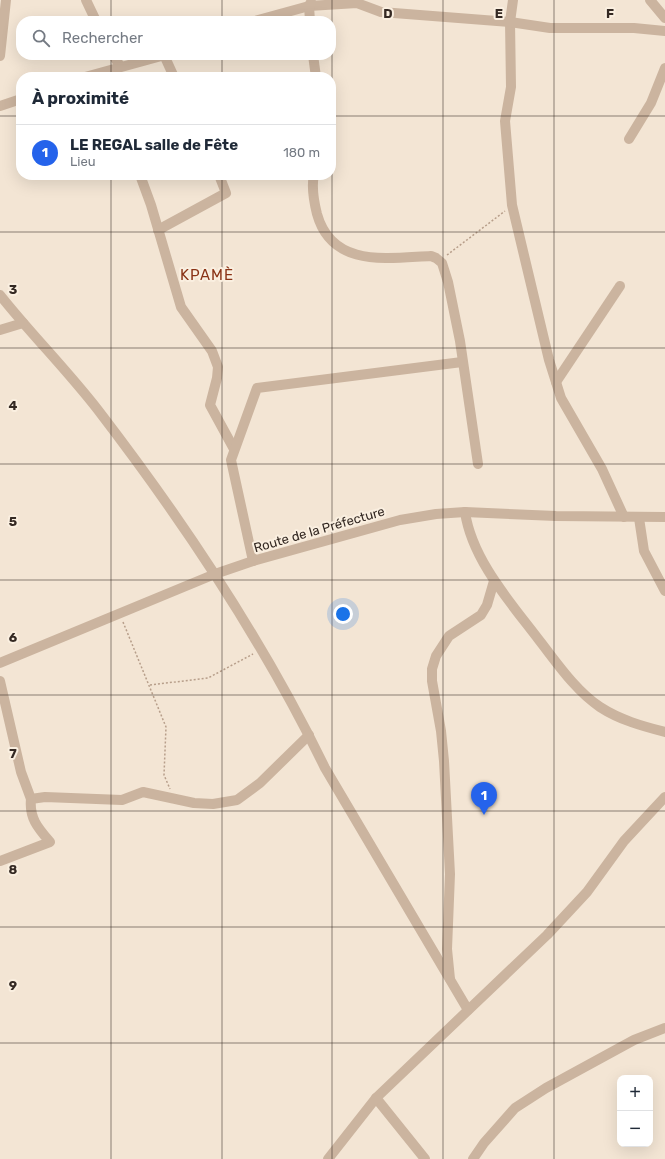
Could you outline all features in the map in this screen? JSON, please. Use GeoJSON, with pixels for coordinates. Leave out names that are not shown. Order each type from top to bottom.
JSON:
{"type":"FeatureCollection","features":[{"type":"Feature","properties":{"kind":"street"},"geometry":{"type":"LineString","coordinates":[[0,56],[6,0]]}},
{"type":"Feature","properties":{"kind":"street"},"geometry":{"type":"LineString","coordinates":[[86,0],[94,16]]}},
{"type":"Feature","properties":{"kind":"street"},"geometry":{"type":"LineString","coordinates":[[514,0],[510,22],[511,87],[504,121],[512,205],[536,310],[561,398],[602,469],[624,517]]}},
{"type":"Feature","properties":{"kind":"street"},"geometry":{"type":"LineString","coordinates":[[650,0],[665,18]]}},
{"type":"Feature","properties":{"kind":"street"},"geometry":{"type":"LineString","coordinates":[[270,16],[310,3],[356,1],[381,12],[510,22],[550,28],[634,28],[665,31]]}},
{"type":"Feature","properties":{"kind":"street"},"geometry":{"type":"LineString","coordinates":[[310,3],[310,16]]}},
{"type":"Feature","properties":{"kind":"street"},"geometry":{"type":"LineString","coordinates":[[116,60],[120,66]]}},
{"type":"Feature","properties":{"kind":"street"},"geometry":{"type":"LineString","coordinates":[[110,72],[120,66],[145,60]]}},
{"type":"Feature","properties":{"kind":"street"},"geometry":{"type":"LineString","coordinates":[[167,60],[172,72]]}},
{"type":"Feature","properties":{"kind":"street"},"geometry":{"type":"LineString","coordinates":[[314,60],[315,72]]}},
{"type":"Feature","properties":{"kind":"street"},"geometry":{"type":"LineString","coordinates":[[629,139],[651,103],[665,68]]}},
{"type":"Feature","properties":{"kind":"street"},"geometry":{"type":"LineString","coordinates":[[0,106],[16,101]]}},
{"type":"Feature","properties":{"kind":"street"},"geometry":{"type":"LineString","coordinates":[[142,180],[181,307],[212,351],[218,367],[217,378],[210,405],[234,449]]}},
{"type":"Feature","properties":{"kind":"street"},"geometry":{"type":"LineString","coordinates":[[158,230],[226,192],[221,180]]}},
{"type":"Feature","properties":{"kind":"street"},"geometry":{"type":"LineString","coordinates":[[314,180],[313,199],[321,227],[331,241],[348,253],[379,258],[430,256],[440,260],[448,282],[460,341],[478,464]]}},
{"type":"Feature","properties":{"kind":"street"},"geometry":{"type":"LineString","coordinates":[[556,382],[620,286]]}},
{"type":"Feature","properties":{"kind":"street"},"geometry":{"type":"LineString","coordinates":[[0,295],[22,323],[55,359],[97,410],[176,515],[216,574],[309,735],[325,768],[450,982],[468,1010]]}},
{"type":"Feature","properties":{"kind":"street"},"geometry":{"type":"LineString","coordinates":[[0,330],[22,323]]}},
{"type":"Feature","properties":{"kind":"street"},"geometry":{"type":"LineString","coordinates":[[253,561],[231,460],[257,388],[462,362]]}},
{"type":"Feature","properties":{"kind":"street"},"geometry":{"type":"LineString","coordinates":[[465,512],[470,533],[494,581],[576,686],[600,707],[627,721],[665,732]]}},
{"type":"Feature","properties":{"kind":"street","name":"Route de la Préfecture"},"geometry":{"type":"LineString","coordinates":[[0,664],[119,613],[216,574],[253,561],[400,520],[436,514],[465,512],[639,518],[665,517]]}},
{"type":"Feature","properties":{"kind":"street"},"geometry":{"type":"LineString","coordinates":[[639,518],[644,550],[665,591]]}},
{"type":"Feature","properties":{"kind":"street"},"geometry":{"type":"LineString","coordinates":[[450,982],[447,949],[450,874],[444,761],[441,731],[432,681],[432,669],[436,656],[450,636],[481,615],[487,605],[494,581]]}},
{"type":"Feature","properties":{"kind":"street"},"geometry":{"type":"LineString","coordinates":[[0,681],[21,772],[31,798],[30,809],[34,822],[50,842],[0,861]]}},
{"type":"Feature","properties":{"kind":"street"},"geometry":{"type":"LineString","coordinates":[[31,798],[45,797],[122,800],[142,792],[174,799],[214,804],[237,800],[260,783],[309,735]]}},
{"type":"Feature","properties":{"kind":"street"},"geometry":{"type":"LineString","coordinates":[[328,1159],[376,1098],[547,935],[587,892],[624,841],[665,797]]}},
{"type":"Feature","properties":{"kind":"street"},"geometry":{"type":"LineString","coordinates":[[473,1159],[484,1143],[515,1108],[546,1088],[627,1044],[665,1028]]}},
{"type":"Feature","properties":{"kind":"street"},"geometry":{"type":"LineString","coordinates":[[376,1098],[425,1159]]}},
{"type":"Feature","properties":{"kind":"path"},"geometry":{"type":"LineString","coordinates":[[440,260],[512,205]]}},
{"type":"Feature","properties":{"kind":"path"},"geometry":{"type":"LineString","coordinates":[[119,613],[150,685],[166,727],[164,775],[174,799]]}},
{"type":"Feature","properties":{"kind":"path"},"geometry":{"type":"LineString","coordinates":[[150,685],[208,678],[260,650]]}},
{"type":"Feature","properties":{"kind":"place","name":"LE REGAL salle de Fête"},"geometry":{"type":"Point","coordinates":[484,815]}},
{"type":"Feature","properties":{"kind":"district","name":"KPAMÈ"},"geometry":{"type":"Point","coordinates":[207,275]}}]}
